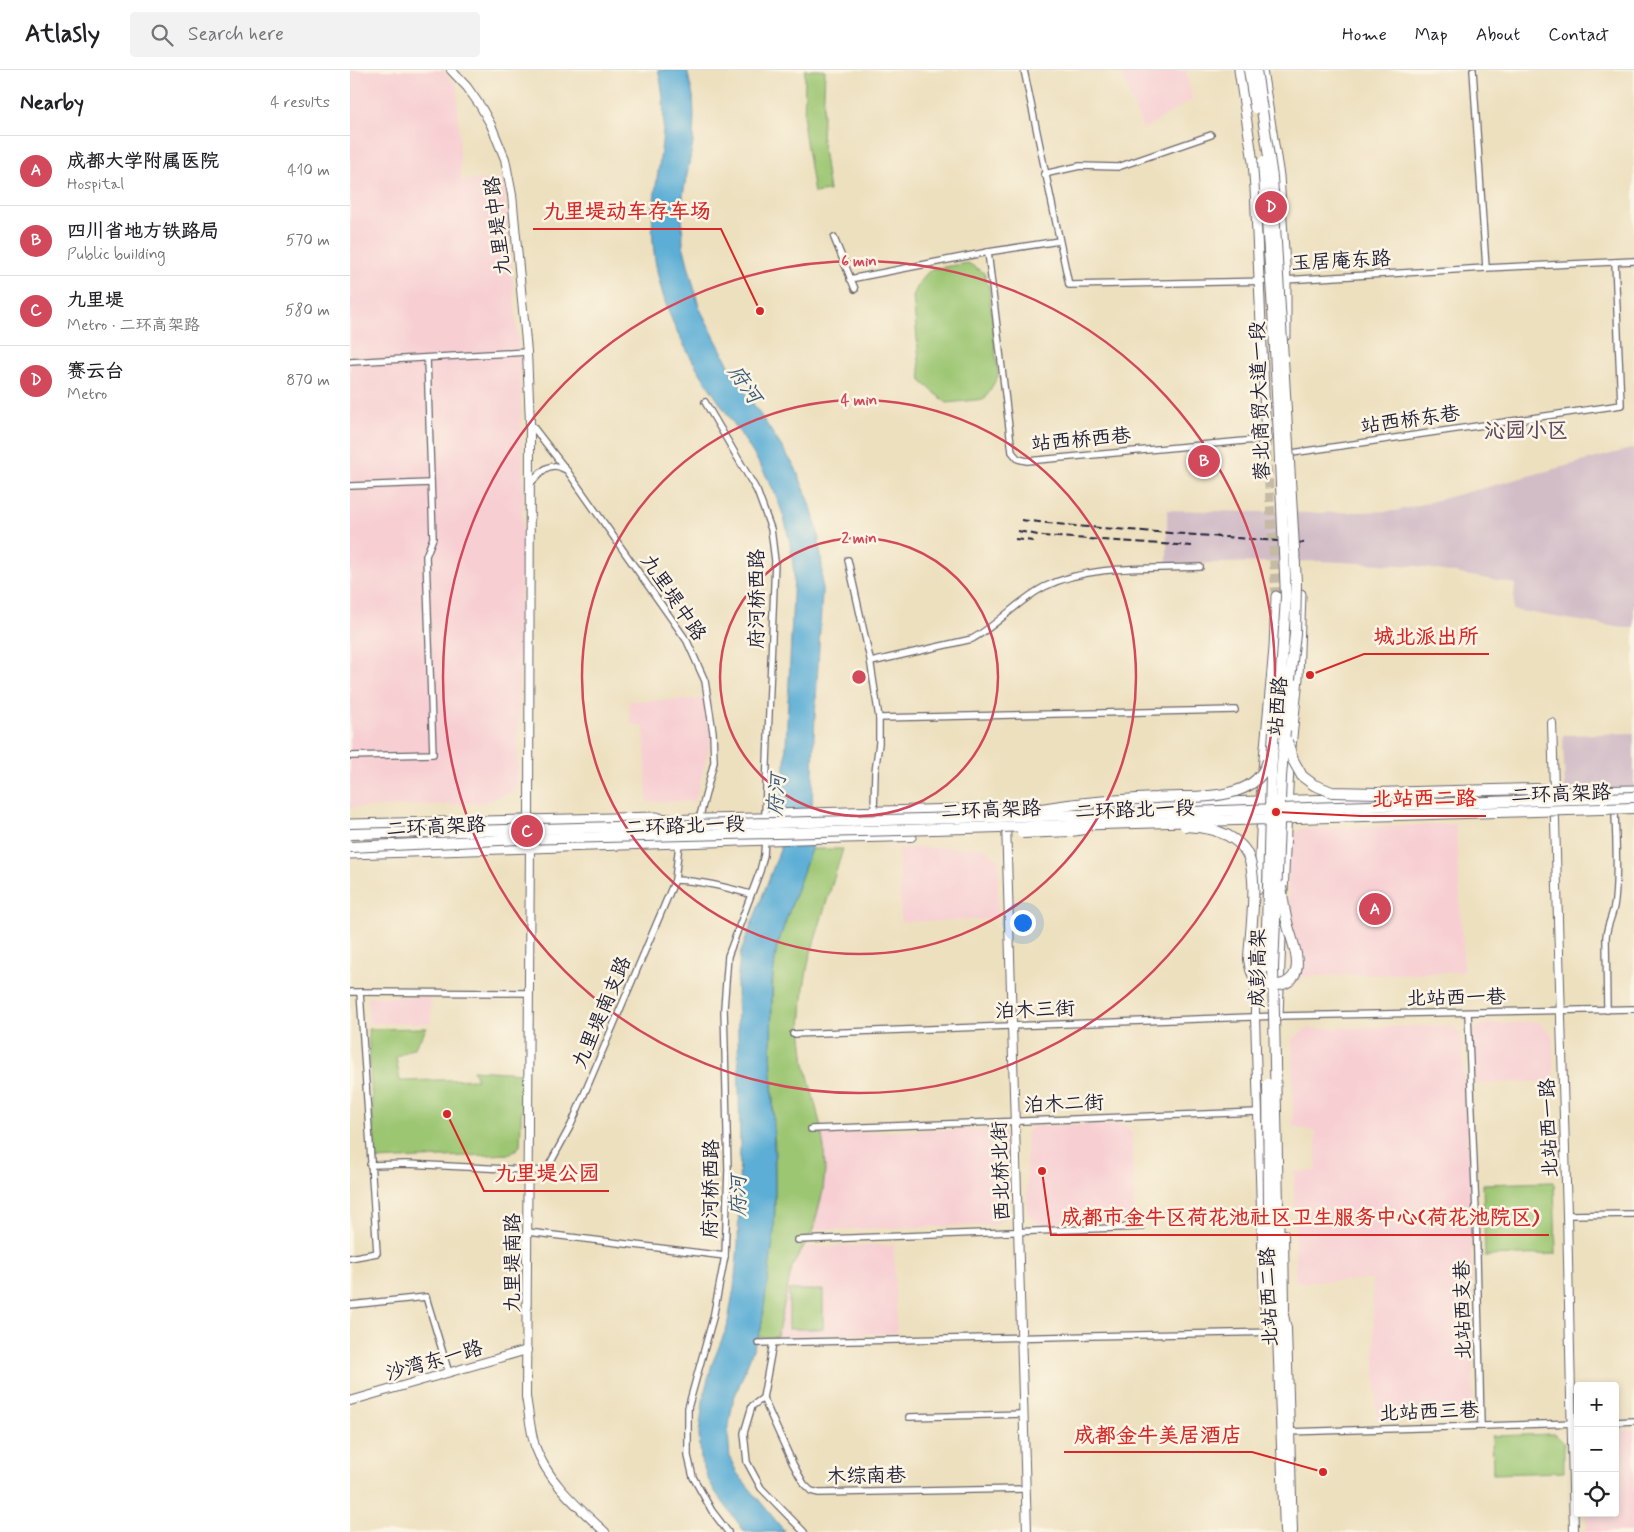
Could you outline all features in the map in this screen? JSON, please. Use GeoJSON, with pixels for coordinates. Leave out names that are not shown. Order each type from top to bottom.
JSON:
{"type":"FeatureCollection","features":[{"type":"Feature","properties":{"kind":"main road","name":"蓉北商贸大道一段"},"geometry":{"type":"LineString","coordinates":[[1239,70],[1253,162],[1266,439]]}},
{"type":"Feature","properties":{"kind":"main road","name":"蓉北商贸大道一段"},"geometry":{"type":"LineString","coordinates":[[1249,70],[1265,172],[1286,597],[1281,675],[1274,731]]}},
{"type":"Feature","properties":{"kind":"main road","name":"蓉北商贸大道一段"},"geometry":{"type":"LineString","coordinates":[[1256,70],[1272,177],[1282,280],[1296,582],[1295,634],[1285,730]]}},
{"type":"Feature","properties":{"kind":"main road","name":"蓉北商贸大道一段"},"geometry":{"type":"LineString","coordinates":[[1262,70],[1279,176],[1286,367],[1292,452]]}},
{"type":"Feature","properties":{"kind":"main road","name":"站西路"},"geometry":{"type":"LineString","coordinates":[[1286,821],[1298,678],[1301,594]]}},
{"type":"Feature","properties":{"kind":"main road","name":"站西路"},"geometry":{"type":"LineString","coordinates":[[1261,822],[1276,596]]}},
{"type":"Feature","properties":{"kind":"main road"},"geometry":{"type":"LineString","coordinates":[[1285,730],[1288,747],[1302,776],[1314,785],[1332,792],[1353,794],[1536,789],[1633,795]]}},
{"type":"Feature","properties":{"kind":"main road","name":"成彭高架"},"geometry":{"type":"LineString","coordinates":[[1274,1207],[1273,968],[1285,730]]}},
{"type":"Feature","properties":{"kind":"main road"},"geometry":{"type":"LineString","coordinates":[[650,818],[676,820],[958,815],[996,817],[1063,805],[1105,800],[1215,795],[1237,791],[1252,783],[1264,773],[1274,731]]}},
{"type":"Feature","properties":{"kind":"main road","name":"成彭高架"},"geometry":{"type":"LineString","coordinates":[[1274,731],[1271,774],[1266,966],[1274,1207]]}},
{"type":"Feature","properties":{"kind":"main road","name":"二环路北一段"},"geometry":{"type":"LineString","coordinates":[[350,824],[1287,802],[1554,792],[1633,795]]}},
{"type":"Feature","properties":{"kind":"main road","name":"二环高架路"},"geometry":{"type":"LineString","coordinates":[[350,834],[996,817],[1633,795]]}},
{"type":"Feature","properties":{"kind":"main road","name":"二环高架路"},"geometry":{"type":"LineString","coordinates":[[350,847],[520,839],[911,830],[1634,808]]}},
{"type":"Feature","properties":{"kind":"main road","name":"二环路北一段"},"geometry":{"type":"LineString","coordinates":[[350,854],[530,847],[679,844],[870,834],[1634,812]]}},
{"type":"Feature","properties":{"kind":"main road","name":"北站西二路"},"geometry":{"type":"LineString","coordinates":[[1278,1016],[1286,821]]}},
{"type":"Feature","properties":{"kind":"main road"},"geometry":{"type":"LineString","coordinates":[[821,838],[1071,831],[1127,822]]}},
{"type":"Feature","properties":{"kind":"main road"},"geometry":{"type":"LineString","coordinates":[[1139,822],[1218,831],[1234,839],[1246,851],[1252,866],[1254,882],[1248,959],[1250,970],[1256,979],[1261,982],[1278,986],[1291,980],[1296,971],[1296,960],[1286,920],[1277,868]]}},
{"type":"Feature","properties":{"kind":"main road"},"geometry":{"type":"LineString","coordinates":[[1274,1207],[1282,1331]]}},
{"type":"Feature","properties":{"kind":"main road","name":"北站西二路"},"geometry":{"type":"LineString","coordinates":[[1282,1331],[1292,1532]]}},
{"type":"Feature","properties":{"kind":"main road","name":"北站西二路"},"geometry":{"type":"LineString","coordinates":[[1285,1532],[1286,1432]]}},
{"type":"Feature","properties":{"kind":"street","name":"九里堤中路"},"geometry":{"type":"LineString","coordinates":[[451,70],[468,87],[481,107],[498,142],[509,174],[512,195],[527,352],[530,423],[530,847]]}},
{"type":"Feature","properties":{"kind":"street"},"geometry":{"type":"LineString","coordinates":[[850,279],[988,252],[1059,241],[1024,70]]}},
{"type":"Feature","properties":{"kind":"street"},"geometry":{"type":"LineString","coordinates":[[1473,70],[1486,268]]}},
{"type":"Feature","properties":{"kind":"street"},"geometry":{"type":"LineString","coordinates":[[1044,174],[1080,166],[1118,167],[1211,135]]}},
{"type":"Feature","properties":{"kind":"street"},"geometry":{"type":"LineString","coordinates":[[834,238],[855,289]]}},
{"type":"Feature","properties":{"kind":"street","name":"玉居庵东路"},"geometry":{"type":"LineString","coordinates":[[1059,241],[1069,285],[1282,280],[1634,261]]}},
{"type":"Feature","properties":{"kind":"street","name":"站西桥西巷"},"geometry":{"type":"LineString","coordinates":[[988,252],[1012,452],[1018,459],[1027,461],[1266,439]]}},
{"type":"Feature","properties":{"kind":"street","name":"站西桥东巷"},"geometry":{"type":"LineString","coordinates":[[1292,452],[1621,405],[1615,262]]}},
{"type":"Feature","properties":{"kind":"street"},"geometry":{"type":"LineString","coordinates":[[350,362],[527,352]]}},
{"type":"Feature","properties":{"kind":"street"},"geometry":{"type":"LineString","coordinates":[[350,756],[434,754],[426,556],[433,538],[427,358]]}},
{"type":"Feature","properties":{"kind":"street","name":"府河桥西路"},"geometry":{"type":"LineString","coordinates":[[705,402],[757,491],[771,529],[775,561],[768,814]]}},
{"type":"Feature","properties":{"kind":"street","name":"九里堤中路"},"geometry":{"type":"LineString","coordinates":[[530,423],[568,472],[687,641],[706,681],[714,732],[714,762],[700,816]]}},
{"type":"Feature","properties":{"kind":"street"},"geometry":{"type":"LineString","coordinates":[[530,484],[541,471],[551,466],[558,465],[568,472]]}},
{"type":"Feature","properties":{"kind":"street"},"geometry":{"type":"LineString","coordinates":[[350,486],[430,483]]}},
{"type":"Feature","properties":{"kind":"street"},"geometry":{"type":"LineString","coordinates":[[848,560],[870,662],[879,718],[874,812]]}},
{"type":"Feature","properties":{"kind":"street"},"geometry":{"type":"LineString","coordinates":[[870,662],[972,639],[987,631],[1029,596],[1044,587],[1072,576],[1114,570],[1200,567]]}},
{"type":"Feature","properties":{"kind":"street"},"geometry":{"type":"LineString","coordinates":[[879,718],[1235,710]]}},
{"type":"Feature","properties":{"kind":"street","name":"北站西一路"},"geometry":{"type":"LineString","coordinates":[[1552,723],[1574,1423]]}},
{"type":"Feature","properties":{"kind":"street","name":"西北桥北街"},"geometry":{"type":"LineString","coordinates":[[1005,808],[1027,1532]]}},
{"type":"Feature","properties":{"kind":"street"},"geometry":{"type":"LineString","coordinates":[[1606,1010],[1606,937],[1607,928],[1613,918],[1616,881],[1615,812]]}},
{"type":"Feature","properties":{"kind":"street","name":"北站西二路"},"geometry":{"type":"LineString","coordinates":[[1261,822],[1254,958],[1264,1305],[1282,1331]]}},
{"type":"Feature","properties":{"kind":"street","name":"府河桥西路"},"geometry":{"type":"LineString","coordinates":[[728,1532],[712,1511],[693,1477],[688,1456],[688,1408],[713,1318],[725,1256],[728,1170],[724,986],[728,956],[760,871],[767,839]]}},
{"type":"Feature","properties":{"kind":"street","name":"九里堤南支路"},"geometry":{"type":"LineString","coordinates":[[528,1170],[546,1171],[571,1125],[675,880],[679,844]]}},
{"type":"Feature","properties":{"kind":"street","name":"九里堤南路"},"geometry":{"type":"LineString","coordinates":[[530,847],[526,1397],[535,1445],[545,1466],[556,1483],[574,1504],[605,1532]]}},
{"type":"Feature","properties":{"kind":"street"},"geometry":{"type":"LineString","coordinates":[[675,880],[718,884],[750,894]]}},
{"type":"Feature","properties":{"kind":"street"},"geometry":{"type":"LineString","coordinates":[[350,992],[529,993]]}},
{"type":"Feature","properties":{"kind":"street"},"geometry":{"type":"LineString","coordinates":[[350,1258],[377,1253],[360,992]]}},
{"type":"Feature","properties":{"kind":"street","name":"北站西一巷"},"geometry":{"type":"LineString","coordinates":[[1278,1016],[1634,1009]]}},
{"type":"Feature","properties":{"kind":"street","name":"北站西支巷"},"geometry":{"type":"LineString","coordinates":[[1468,1013],[1476,1213],[1481,1426]]}},
{"type":"Feature","properties":{"kind":"street","name":"北站西二路"},"geometry":{"type":"LineString","coordinates":[[1278,1016],[1282,1331]]}},
{"type":"Feature","properties":{"kind":"street","name":"泊木三街"},"geometry":{"type":"LineString","coordinates":[[793,1034],[1278,1016]]}},
{"type":"Feature","properties":{"kind":"street","name":"泊木二街"},"geometry":{"type":"LineString","coordinates":[[811,1129],[1258,1112]]}},
{"type":"Feature","properties":{"kind":"street"},"geometry":{"type":"LineString","coordinates":[[370,1165],[407,1164],[528,1170]]}},
{"type":"Feature","properties":{"kind":"street"},"geometry":{"type":"LineString","coordinates":[[1567,1216],[1634,1214]]}},
{"type":"Feature","properties":{"kind":"street"},"geometry":{"type":"LineString","coordinates":[[798,1240],[1141,1227]]}},
{"type":"Feature","properties":{"kind":"street"},"geometry":{"type":"LineString","coordinates":[[528,1232],[725,1256]]}},
{"type":"Feature","properties":{"kind":"street"},"geometry":{"type":"LineString","coordinates":[[350,1305],[426,1297],[449,1373]]}},
{"type":"Feature","properties":{"kind":"street"},"geometry":{"type":"LineString","coordinates":[[758,1344],[1282,1331]]}},
{"type":"Feature","properties":{"kind":"street"},"geometry":{"type":"LineString","coordinates":[[773,1343],[763,1398],[752,1406],[744,1433],[747,1462],[761,1488],[804,1532]]}},
{"type":"Feature","properties":{"kind":"street","name":"沙湾东一路"},"geometry":{"type":"LineString","coordinates":[[350,1401],[527,1350]]}},
{"type":"Feature","properties":{"kind":"street","name":"木综南巷"},"geometry":{"type":"LineString","coordinates":[[763,1398],[793,1464],[804,1484],[811,1491],[819,1493],[1026,1489]]}},
{"type":"Feature","properties":{"kind":"street"},"geometry":{"type":"LineString","coordinates":[[909,1416],[1024,1414]]}},
{"type":"Feature","properties":{"kind":"street"},"geometry":{"type":"LineString","coordinates":[[1619,1422],[1634,1421]]}},
{"type":"Feature","properties":{"kind":"street","name":"北站西三巷"},"geometry":{"type":"LineString","coordinates":[[1286,1432],[1574,1423]]}},
{"type":"Feature","properties":{"kind":"street","name":"北站西一路"},"geometry":{"type":"LineString","coordinates":[[1574,1427],[1574,1532]]}},
{"type":"Feature","properties":{"kind":"shaded area"},"geometry":{"type":"Polygon","coordinates":[[[350,70],[442,70],[457,86],[461,180],[504,179],[520,365],[523,490],[517,789],[486,803],[350,808],[350,70]]]}},
{"type":"Feature","properties":{"kind":"shaded area"},"geometry":{"type":"Polygon","coordinates":[[[1120,70],[1186,70],[1192,99],[1143,130],[1120,70]]]}},
{"type":"Feature","properties":{"kind":"shaded area"},"geometry":{"type":"Polygon","coordinates":[[[1634,448],[1634,628],[1623,628],[1513,610],[1515,584],[1416,566],[1321,561],[1167,564],[1167,510],[1314,513],[1396,511],[1634,448]]]}},
{"type":"Feature","properties":{"kind":"shaded area"},"geometry":{"type":"Polygon","coordinates":[[[704,699],[711,739],[695,801],[647,802],[644,727],[630,723],[629,701],[704,699]]]}},
{"type":"Feature","properties":{"kind":"shaded area"},"geometry":{"type":"Polygon","coordinates":[[[1634,733],[1634,788],[1565,789],[1563,735],[1634,733]]]}},
{"type":"Feature","properties":{"kind":"shaded area"},"geometry":{"type":"Polygon","coordinates":[[[1456,824],[1464,972],[1290,977],[1287,846],[1300,829],[1456,824]]]}},
{"type":"Feature","properties":{"kind":"shaded area"},"geometry":{"type":"Polygon","coordinates":[[[983,847],[999,860],[998,919],[901,922],[898,848],[983,847]]]}},
{"type":"Feature","properties":{"kind":"shaded area"},"geometry":{"type":"Polygon","coordinates":[[[368,997],[431,997],[431,1023],[368,1023],[368,997]]]}},
{"type":"Feature","properties":{"kind":"shaded area"},"geometry":{"type":"Polygon","coordinates":[[[1539,1022],[1552,1035],[1554,1081],[1474,1084],[1472,1032],[1482,1024],[1539,1022]]]}},
{"type":"Feature","properties":{"kind":"shaded area"},"geometry":{"type":"Polygon","coordinates":[[[1451,1025],[1461,1034],[1470,1159],[1473,1401],[1470,1417],[1377,1419],[1372,1280],[1295,1282],[1294,1171],[1316,1171],[1316,1132],[1293,1126],[1292,1040],[1305,1029],[1451,1025]]]}},
{"type":"Feature","properties":{"kind":"shaded area"},"geometry":{"type":"Polygon","coordinates":[[[1124,1124],[1132,1132],[1134,1212],[1126,1221],[1039,1224],[1027,1213],[1026,1133],[1033,1126],[1124,1124]]]}},
{"type":"Feature","properties":{"kind":"shaded area"},"geometry":{"type":"Polygon","coordinates":[[[999,1129],[1007,1136],[1008,1214],[996,1225],[813,1230],[823,1191],[825,1171],[821,1133],[999,1129]]]}},
{"type":"Feature","properties":{"kind":"shaded area"},"geometry":{"type":"Polygon","coordinates":[[[894,1245],[897,1333],[777,1337],[792,1267],[803,1247],[894,1245]]]}},
{"type":"Feature","properties":{"kind":"shaded area"},"geometry":{"type":"Polygon","coordinates":[[[1619,1430],[1634,1430],[1634,1532],[1587,1532],[1586,1517],[1619,1517],[1619,1430]]]}},
{"type":"Feature","properties":{"kind":"green space"},"geometry":{"type":"Polygon","coordinates":[[[805,70],[825,70],[822,141],[829,191],[814,193],[804,129],[805,70]]]}},
{"type":"Feature","properties":{"kind":"green space"},"geometry":{"type":"Polygon","coordinates":[[[968,263],[984,273],[989,288],[998,376],[985,399],[947,403],[921,381],[913,296],[920,281],[931,269],[968,263]]]}},
{"type":"Feature","properties":{"kind":"green space"},"geometry":{"type":"Polygon","coordinates":[[[811,849],[843,849],[809,959],[804,987],[801,1027],[805,1064],[820,1123],[824,1148],[825,1171],[823,1191],[813,1230],[792,1267],[777,1337],[758,1337],[761,1329],[775,1213],[771,1046],[773,972],[777,946],[811,849]]]}},
{"type":"Feature","properties":{"kind":"green space"},"geometry":{"type":"Polygon","coordinates":[[[427,1028],[415,1047],[396,1057],[400,1081],[477,1079],[473,1070],[523,1073],[520,1146],[511,1154],[375,1160],[368,1029],[427,1028]]]}},
{"type":"Feature","properties":{"kind":"green space"},"geometry":{"type":"Polygon","coordinates":[[[1554,1182],[1556,1254],[1485,1256],[1483,1184],[1554,1182]]]}},
{"type":"Feature","properties":{"kind":"green space"},"geometry":{"type":"Polygon","coordinates":[[[789,1290],[823,1290],[823,1329],[789,1329],[789,1290]]]}},
{"type":"Feature","properties":{"kind":"green space"},"geometry":{"type":"Polygon","coordinates":[[[1555,1434],[1564,1443],[1564,1472],[1493,1474],[1492,1436],[1555,1434]]]}},
{"type":"Feature","properties":{"kind":"water"},"geometry":{"type":"Polygon","coordinates":[[[658,70],[687,70],[693,96],[693,143],[683,195],[682,218],[683,245],[699,307],[734,375],[795,467],[810,503],[818,533],[822,565],[811,849],[777,946],[772,983],[771,1046],[775,1184],[774,1234],[761,1329],[733,1401],[728,1432],[730,1458],[737,1473],[785,1532],[745,1532],[708,1479],[701,1459],[699,1434],[704,1394],[712,1364],[727,1327],[734,1287],[738,1245],[740,1143],[737,984],[740,954],[780,850],[780,798],[784,788],[794,574],[787,527],[770,483],[681,340],[661,288],[655,259],[652,229],[663,122],[662,88],[658,70]]]}},
{"type":"Feature","properties":{"kind":"tunnel"},"geometry":{"type":"LineString","coordinates":[[1266,439],[1276,596]]}},
{"type":"Feature","properties":{"kind":"railway"},"geometry":{"type":"LineString","coordinates":[[1021,520],[1075,526],[1305,543]]}},
{"type":"Feature","properties":{"kind":"railway"},"geometry":{"type":"LineString","coordinates":[[1018,531],[1043,536],[1192,546]]}},
{"type":"Feature","properties":{"kind":"railway"},"geometry":{"type":"LineString","coordinates":[[1015,539],[1033,541]]}},
{"type":"Feature","properties":{"kind":"place","name":"赛云台"},"geometry":{"type":"Point","coordinates":[1271,207]}},
{"type":"Feature","properties":{"kind":"place","name":"九里堤动车存车场"},"geometry":{"type":"Point","coordinates":[760,311]}},
{"type":"Feature","properties":{"kind":"place","name":"四川省地方铁路局"},"geometry":{"type":"Point","coordinates":[1204,461]}},
{"type":"Feature","properties":{"kind":"place","name":"城北派出所"},"geometry":{"type":"Point","coordinates":[1310,675]}},
{"type":"Feature","properties":{"kind":"place","name":"北站西二路"},"geometry":{"type":"Point","coordinates":[1276,812]}},
{"type":"Feature","properties":{"kind":"place","name":"九里堤"},"geometry":{"type":"Point","coordinates":[527,831]}},
{"type":"Feature","properties":{"kind":"place","name":"成都大学附属医院"},"geometry":{"type":"Point","coordinates":[1375,909]}},
{"type":"Feature","properties":{"kind":"place","name":"九里堤公园"},"geometry":{"type":"Point","coordinates":[447,1114]}},
{"type":"Feature","properties":{"kind":"place","name":"成都市金牛区荷花池社区卫生服务中心(荷花池院区)"},"geometry":{"type":"Point","coordinates":[1042,1171]}},
{"type":"Feature","properties":{"kind":"place","name":"成都金牛美居酒店"},"geometry":{"type":"Point","coordinates":[1323,1472]}},
{"type":"Feature","properties":{"kind":"district","name":"沁园小区"},"geometry":{"type":"Point","coordinates":[1526,430]}},
{"type":"Feature","properties":{"kind":"water label","name":"府河"},"geometry":{"type":"Point","coordinates":[745,384]}},
{"type":"Feature","properties":{"kind":"water label","name":"府河"},"geometry":{"type":"Point","coordinates":[776,795]}},
{"type":"Feature","properties":{"kind":"water label","name":"府河"},"geometry":{"type":"Point","coordinates":[738,1196]}}]}
